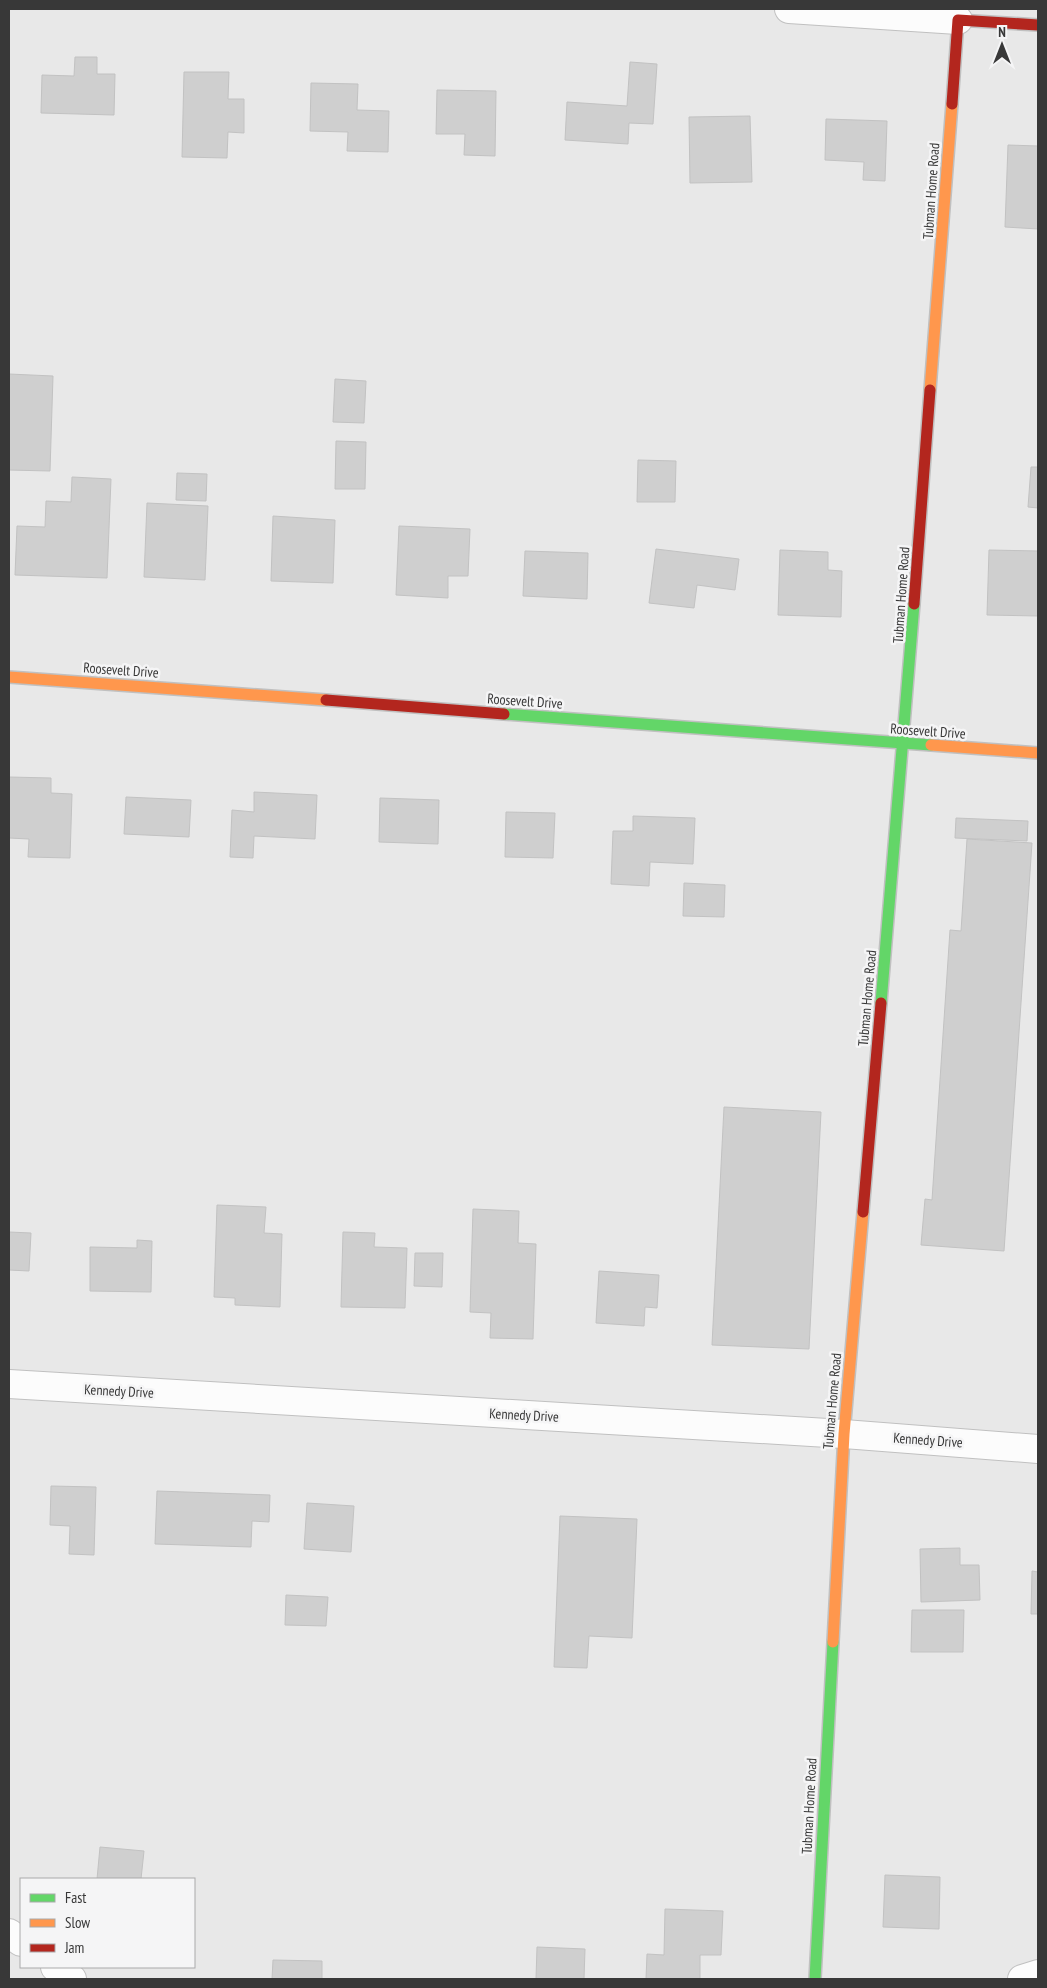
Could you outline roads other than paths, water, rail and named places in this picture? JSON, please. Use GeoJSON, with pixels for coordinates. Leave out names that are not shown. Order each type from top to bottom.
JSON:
{"type":"FeatureCollection","features":[{"type":"Feature","properties":{"kind":"street"},"geometry":{"type":"LineString","coordinates":[[789,9],[1038,25]]}},
{"type":"Feature","properties":{"kind":"street","name":"Tubman Home Road"},"geometry":{"type":"LineString","coordinates":[[815,1979],[844,1434],[904,744],[958,20]]}},
{"type":"Feature","properties":{"kind":"street","name":"Roosevelt Drive"},"geometry":{"type":"LineString","coordinates":[[9,677],[1038,753]]}},
{"type":"Feature","properties":{"kind":"street","name":"Kennedy Drive"},"geometry":{"type":"LineString","coordinates":[[9,1384],[844,1434],[1038,1448]]}},
{"type":"Feature","properties":{"kind":"street"},"geometry":{"type":"LineString","coordinates":[[9,1933],[20,1941]]}},
{"type":"Feature","properties":{"kind":"street"},"geometry":{"type":"LineString","coordinates":[[56,1968],[72,1979]]}},
{"type":"Feature","properties":{"kind":"street"},"geometry":{"type":"LineString","coordinates":[[1022,1979],[1038,1974]]}}]}
